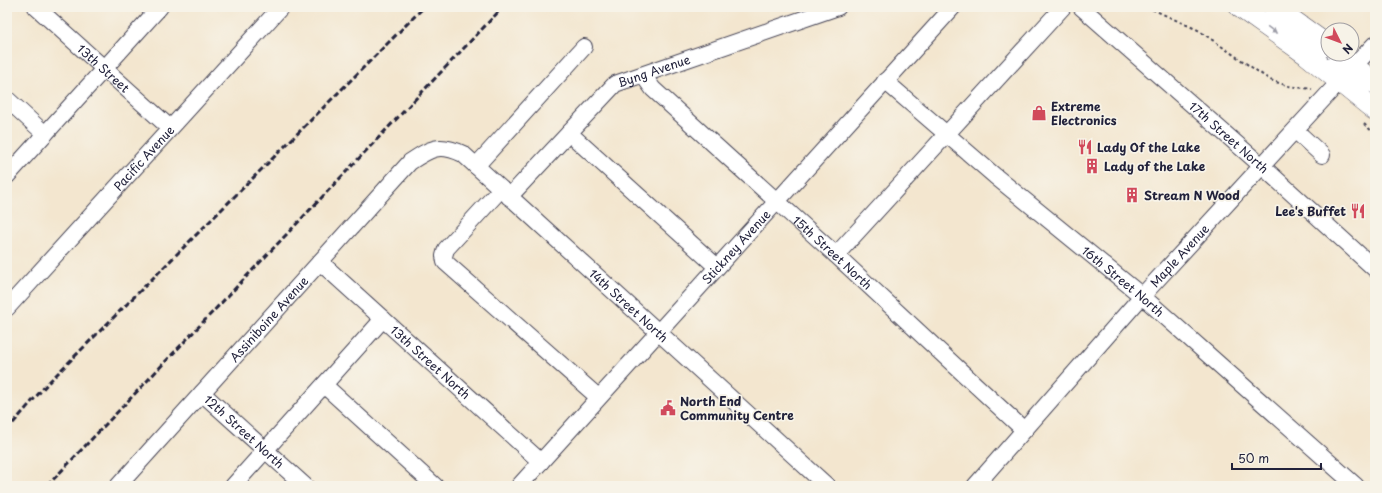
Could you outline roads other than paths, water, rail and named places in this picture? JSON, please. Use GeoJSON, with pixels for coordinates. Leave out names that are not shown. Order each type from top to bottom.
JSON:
{"type":"FeatureCollection","features":[{"type":"Feature","properties":{"kind":"main road"},"geometry":{"type":"LineString","coordinates":[[1240,7],[1347,74],[1375,83]]}},
{"type":"Feature","properties":{"kind":"main road"},"geometry":{"type":"LineString","coordinates":[[1274,7],[1320,40]]}},
{"type":"Feature","properties":{"kind":"main road"},"geometry":{"type":"LineString","coordinates":[[1342,62],[1347,74],[1375,110]]}},
{"type":"Feature","properties":{"kind":"street","name":"13th Street"},"geometry":{"type":"LineString","coordinates":[[36,7],[170,128]]}},
{"type":"Feature","properties":{"kind":"street"},"geometry":{"type":"LineString","coordinates":[[7,176],[160,7]]}},
{"type":"Feature","properties":{"kind":"street","name":"Pacific Avenue"},"geometry":{"type":"LineString","coordinates":[[7,308],[281,7]]}},
{"type":"Feature","properties":{"kind":"street","name":"Byng Avenue"},"geometry":{"type":"LineString","coordinates":[[598,397],[445,262],[444,256],[446,249],[569,133],[615,84],[838,7]]}},
{"type":"Feature","properties":{"kind":"street","name":"Stickney Avenue"},"geometry":{"type":"LineString","coordinates":[[519,486],[598,397],[953,7]]}},
{"type":"Feature","properties":{"kind":"street"},"geometry":{"type":"LineString","coordinates":[[836,255],[1063,7]]}},
{"type":"Feature","properties":{"kind":"street","name":"17th Street North"},"geometry":{"type":"LineString","coordinates":[[1081,7],[1263,167],[1375,269]]}},
{"type":"Feature","properties":{"kind":"street","name":"Maple Avenue"},"geometry":{"type":"LineString","coordinates":[[975,486],[1142,296],[1263,167],[1375,44]]}},
{"type":"Feature","properties":{"kind":"street"},"geometry":{"type":"LineString","coordinates":[[476,166],[584,47]]}},
{"type":"Feature","properties":{"kind":"street","name":"15th Street North"},"geometry":{"type":"LineString","coordinates":[[643,75],[653,89],[836,255],[1024,430]]}},
{"type":"Feature","properties":{"kind":"street","name":"16th Street North"},"geometry":{"type":"LineString","coordinates":[[885,81],[1142,296],[1356,486]]}},
{"type":"Feature","properties":{"kind":"street"},"geometry":{"type":"LineString","coordinates":[[7,99],[45,134]]}},
{"type":"Feature","properties":{"kind":"street"},"geometry":{"type":"LineString","coordinates":[[1296,131],[1322,155]]}},
{"type":"Feature","properties":{"kind":"street"},"geometry":{"type":"LineString","coordinates":[[569,133],[717,267]]}},
{"type":"Feature","properties":{"kind":"street","name":"14th Street North"},"geometry":{"type":"LineString","coordinates":[[422,154],[436,148],[448,148],[463,154],[659,331],[827,486]]}},
{"type":"Feature","properties":{"kind":"street","name":"Assiniboine Avenue"},"geometry":{"type":"LineString","coordinates":[[118,486],[410,162],[422,154]]}},
{"type":"Feature","properties":{"kind":"street","name":"13th Street North"},"geometry":{"type":"LineString","coordinates":[[320,262],[541,462]]}},
{"type":"Feature","properties":{"kind":"street"},"geometry":{"type":"LineString","coordinates":[[233,486],[384,319]]}},
{"type":"Feature","properties":{"kind":"street"},"geometry":{"type":"LineString","coordinates":[[324,385],[435,486]]}},
{"type":"Feature","properties":{"kind":"street","name":"12th Street North"},"geometry":{"type":"LineString","coordinates":[[202,393],[305,486]]}},
{"type":"Feature","properties":{"kind":"railway"},"geometry":{"type":"LineString","coordinates":[[7,430],[48,383],[424,7]]}},
{"type":"Feature","properties":{"kind":"railway"},"geometry":{"type":"LineString","coordinates":[[47,486],[503,7]]}},
{"type":"Feature","properties":{"kind":"place","name":"Extreme Electronics"},"geometry":{"type":"Point","coordinates":[1039,113]}},
{"type":"Feature","properties":{"kind":"place","name":"Lady Of the Lake"},"geometry":{"type":"Point","coordinates":[1085,147]}},
{"type":"Feature","properties":{"kind":"place","name":"Lady of the Lake"},"geometry":{"type":"Point","coordinates":[1092,166]}},
{"type":"Feature","properties":{"kind":"place","name":"Stream N Wood"},"geometry":{"type":"Point","coordinates":[1132,195]}},
{"type":"Feature","properties":{"kind":"place","name":"Lee's Buffet"},"geometry":{"type":"Point","coordinates":[1358,211]}},
{"type":"Feature","properties":{"kind":"place","name":"North End Community Centre"},"geometry":{"type":"Point","coordinates":[668,408]}}]}
